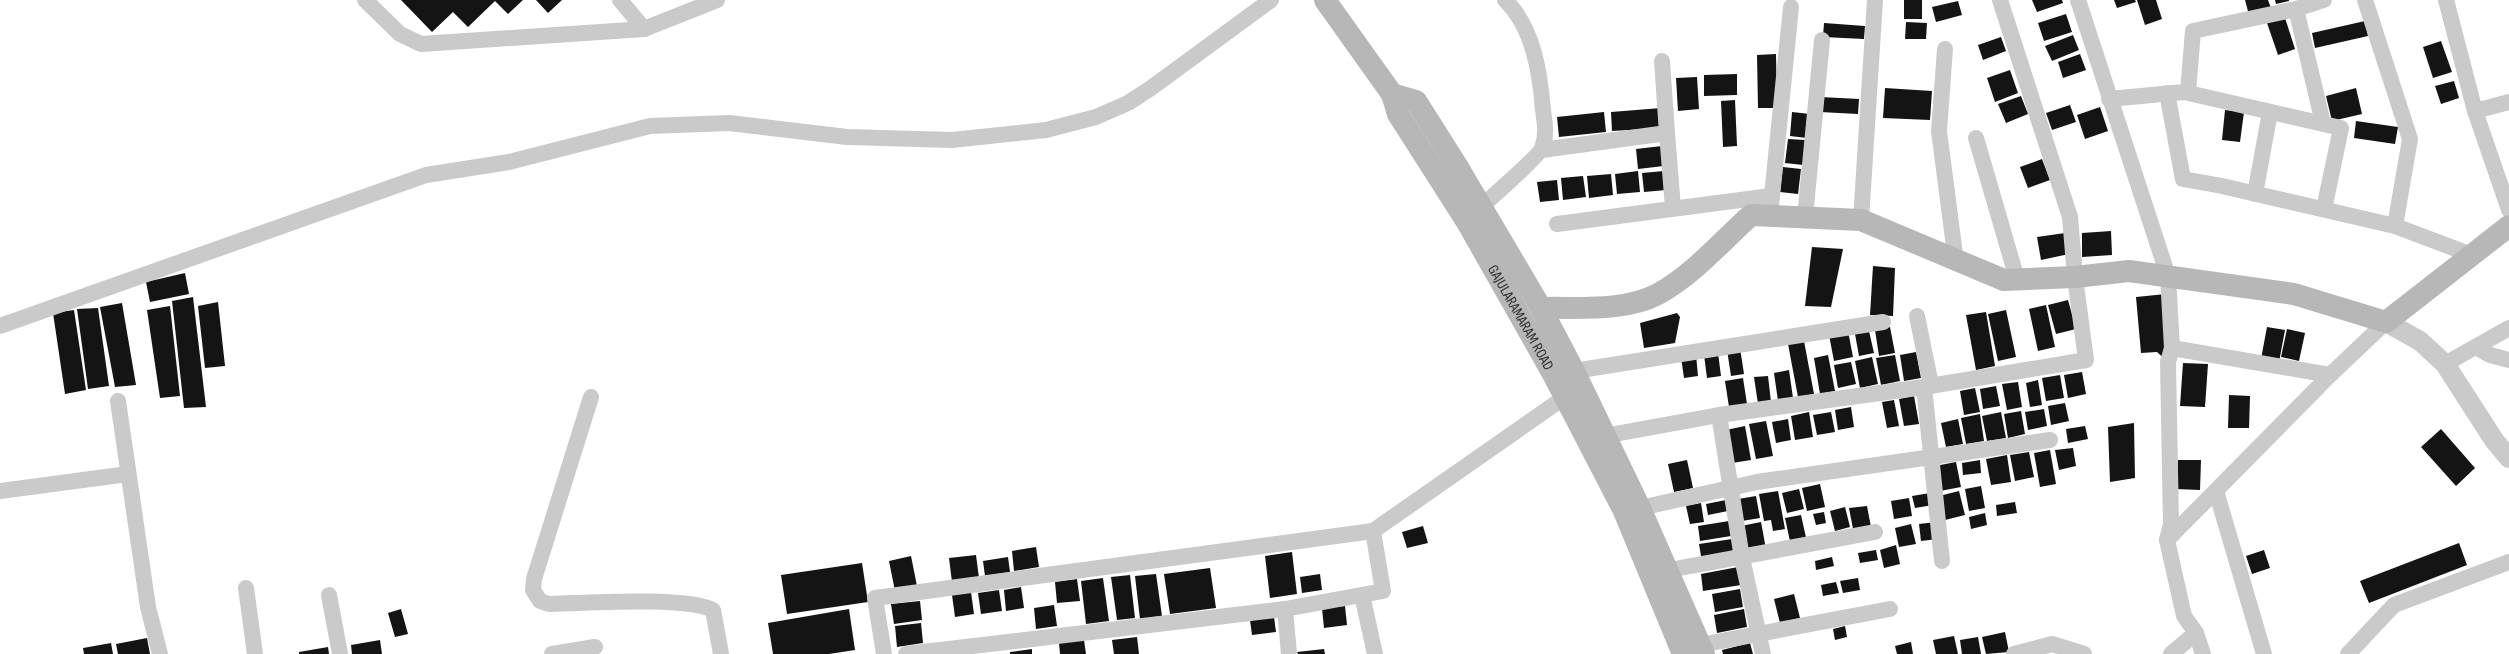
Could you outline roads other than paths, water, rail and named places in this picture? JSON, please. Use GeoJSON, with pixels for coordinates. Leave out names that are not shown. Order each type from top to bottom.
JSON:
{"type":"FeatureCollection","features":[{"type":"Feature","properties":{"kind":"main road","name":"GAJULARAMARAM ROAD"},"geometry":{"type":"LineString","coordinates":[[1325,0],[1392,94],[1398,114],[1467,222],[1565,397],[1695,651]]}},
{"type":"Feature","properties":{"kind":"main road"},"geometry":{"type":"LineString","coordinates":[[1392,94],[1416,102],[1482,206],[1541,308],[1574,371],[1669,570],[1695,651]]}},
{"type":"Feature","properties":{"kind":"main road"},"geometry":{"type":"LineString","coordinates":[[1541,308],[1626,304],[1657,294],[1689,272],[1751,215],[1771,206],[1805,217],[1861,220],[1956,262],[2004,280],[2075,277],[2129,271],[2294,294],[2386,322],[2509,226]]}},
{"type":"Feature","properties":{"kind":"street"},"geometry":{"type":"LineString","coordinates":[[365,0],[400,34],[421,44],[644,29],[717,0]]}},
{"type":"Feature","properties":{"kind":"street"},"geometry":{"type":"LineString","coordinates":[[620,0],[644,29]]}},
{"type":"Feature","properties":{"kind":"street"},"geometry":{"type":"LineString","coordinates":[[0,326],[426,174],[509,162],[650,126],[730,124],[847,137],[952,140],[1046,130],[1096,117],[1128,102],[1271,0]]}},
{"type":"Feature","properties":{"kind":"street"},"geometry":{"type":"LineString","coordinates":[[1482,206],[1542,150],[1546,133],[1540,76],[1528,39],[1514,9],[1505,0]]}},
{"type":"Feature","properties":{"kind":"street"},"geometry":{"type":"LineString","coordinates":[[1861,220],[1875,0]]}},
{"type":"Feature","properties":{"kind":"street"},"geometry":{"type":"LineString","coordinates":[[1604,436],[1718,414],[1927,386],[2086,360],[2075,277],[2070,217],[2000,0]]}},
{"type":"Feature","properties":{"kind":"street"},"geometry":{"type":"LineString","coordinates":[[2078,0],[2168,276],[2172,348],[2168,362],[2170,524],[2167,540],[2184,616],[2196,634],[2203,654]]}},
{"type":"Feature","properties":{"kind":"street"},"geometry":{"type":"LineString","coordinates":[[2188,92],[2193,31],[2296,9],[2324,0]]}},
{"type":"Feature","properties":{"kind":"street"},"geometry":{"type":"LineString","coordinates":[[2365,0],[2410,140],[2395,226]]}},
{"type":"Feature","properties":{"kind":"street"},"geometry":{"type":"LineString","coordinates":[[2446,0],[2475,111],[2509,210]]}},
{"type":"Feature","properties":{"kind":"street"},"geometry":{"type":"LineString","coordinates":[[1557,224],[1673,208],[1771,206],[1791,7]]}},
{"type":"Feature","properties":{"kind":"street"},"geometry":{"type":"LineString","coordinates":[[2296,9],[2323,123]]}},
{"type":"Feature","properties":{"kind":"street"},"geometry":{"type":"LineString","coordinates":[[1805,217],[1822,40]]}},
{"type":"Feature","properties":{"kind":"street"},"geometry":{"type":"LineString","coordinates":[[1945,49],[1939,131],[1956,262]]}},
{"type":"Feature","properties":{"kind":"street"},"geometry":{"type":"LineString","coordinates":[[1662,61],[1673,208]]}},
{"type":"Feature","properties":{"kind":"street"},"geometry":{"type":"LineString","coordinates":[[2109,99],[2188,92],[2342,128],[2324,209]]}},
{"type":"Feature","properties":{"kind":"street"},"geometry":{"type":"LineString","coordinates":[[2167,93],[2183,179],[2222,186],[2395,226],[2472,255]]}},
{"type":"Feature","properties":{"kind":"street"},"geometry":{"type":"LineString","coordinates":[[2475,111],[2509,102]]}},
{"type":"Feature","properties":{"kind":"street"},"geometry":{"type":"LineString","coordinates":[[2254,194],[2270,112]]}},
{"type":"Feature","properties":{"kind":"street"},"geometry":{"type":"LineString","coordinates":[[1542,150],[1667,134]]}},
{"type":"Feature","properties":{"kind":"street"},"geometry":{"type":"LineString","coordinates":[[1976,138],[2017,279]]}},
{"type":"Feature","properties":{"kind":"street"},"geometry":{"type":"LineString","coordinates":[[1917,316],[1927,386],[1942,561]]}},
{"type":"Feature","properties":{"kind":"street"},"geometry":{"type":"LineString","coordinates":[[1574,371],[1883,322]]}},
{"type":"Feature","properties":{"kind":"street"},"geometry":{"type":"LineString","coordinates":[[2167,540],[2330,375],[2386,322],[2420,341],[2444,364],[2494,440],[2509,458]]}},
{"type":"Feature","properties":{"kind":"street"},"geometry":{"type":"LineString","coordinates":[[2444,364],[2509,328]]}},
{"type":"Feature","properties":{"kind":"street"},"geometry":{"type":"LineString","coordinates":[[2476,347],[2490,355],[2509,360]]}},
{"type":"Feature","properties":{"kind":"street"},"geometry":{"type":"LineString","coordinates":[[2172,348],[2330,375]]}},
{"type":"Feature","properties":{"kind":"street"},"geometry":{"type":"LineString","coordinates":[[591,397],[534,579],[534,590],[540,601],[549,604],[677,602],[707,606],[713,610],[716,618],[720,654]]}},
{"type":"Feature","properties":{"kind":"street"},"geometry":{"type":"LineString","coordinates":[[884,654],[875,598],[1373,531],[1565,397]]}},
{"type":"Feature","properties":{"kind":"street"},"geometry":{"type":"LineString","coordinates":[[118,401],[148,607],[160,654]]}},
{"type":"Feature","properties":{"kind":"street"},"geometry":{"type":"LineString","coordinates":[[1718,414],[1742,558],[1763,654]]}},
{"type":"Feature","properties":{"kind":"street"},"geometry":{"type":"LineString","coordinates":[[1640,508],[1730,487],[2050,440]]}},
{"type":"Feature","properties":{"kind":"street"},"geometry":{"type":"LineString","coordinates":[[0,491],[128,474]]}},
{"type":"Feature","properties":{"kind":"street"},"geometry":{"type":"LineString","coordinates":[[2216,491],[2264,654]]}},
{"type":"Feature","properties":{"kind":"street"},"geometry":{"type":"LineString","coordinates":[[906,654],[1285,609],[1383,591],[1373,531]]}},
{"type":"Feature","properties":{"kind":"street"},"geometry":{"type":"LineString","coordinates":[[1669,570],[1875,532]]}},
{"type":"Feature","properties":{"kind":"street"},"geometry":{"type":"LineString","coordinates":[[2348,654],[2394,606],[2509,562]]}},
{"type":"Feature","properties":{"kind":"street"},"geometry":{"type":"LineString","coordinates":[[246,588],[255,654]]}},
{"type":"Feature","properties":{"kind":"street"},"geometry":{"type":"LineString","coordinates":[[329,595],[340,654]]}},
{"type":"Feature","properties":{"kind":"street"},"geometry":{"type":"LineString","coordinates":[[1362,595],[1375,654]]}},
{"type":"Feature","properties":{"kind":"street"},"geometry":{"type":"LineString","coordinates":[[1285,609],[1289,654]]}},
{"type":"Feature","properties":{"kind":"street"},"geometry":{"type":"LineString","coordinates":[[1695,651],[1757,633],[1890,609]]}},
{"type":"Feature","properties":{"kind":"street"},"geometry":{"type":"LineString","coordinates":[[2171,654],[2196,634]]}},
{"type":"Feature","properties":{"kind":"street"},"geometry":{"type":"LineString","coordinates":[[2014,654],[2052,644],[2084,654]]}},
{"type":"Feature","properties":{"kind":"street"},"geometry":{"type":"LineString","coordinates":[[552,654],[595,647]]}}]}
